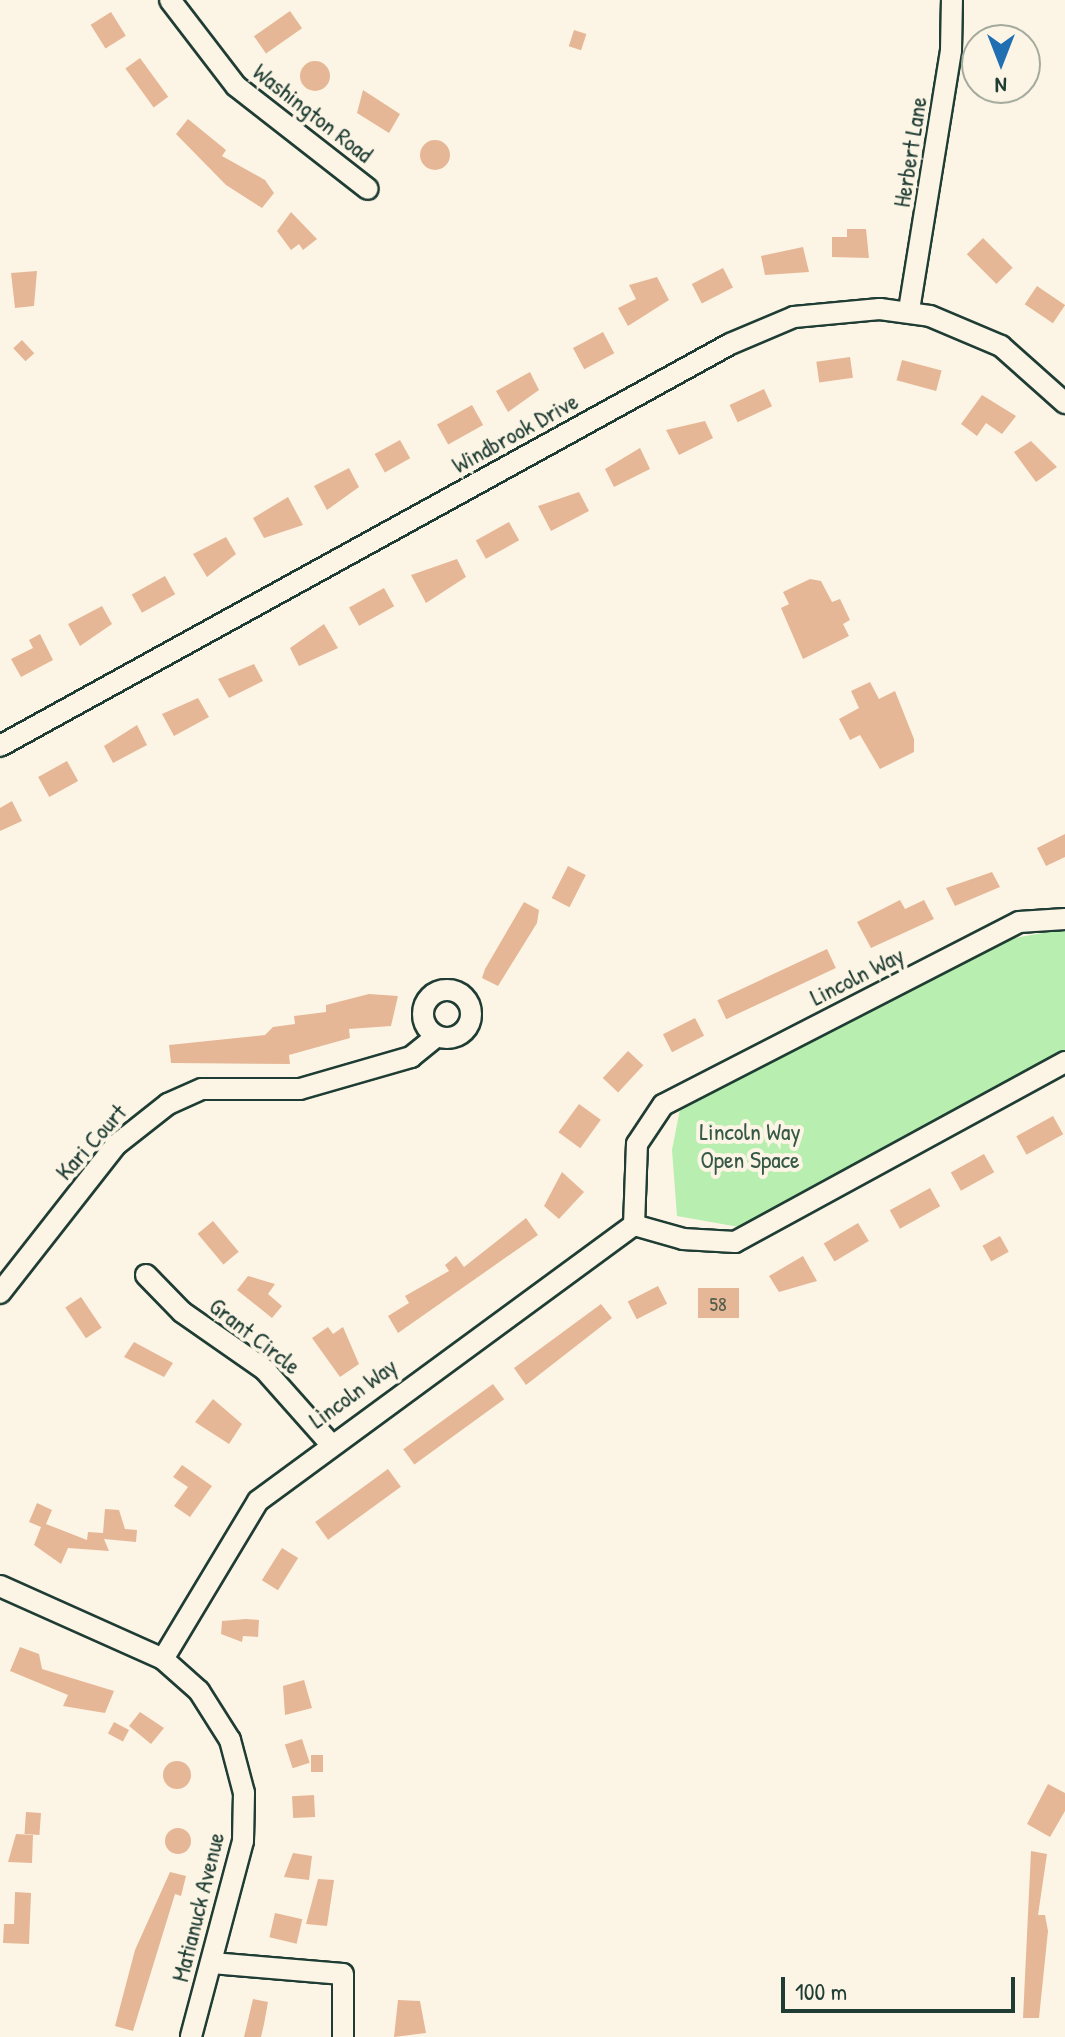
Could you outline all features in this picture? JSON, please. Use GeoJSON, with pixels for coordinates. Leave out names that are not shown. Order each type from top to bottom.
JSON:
{"type":"FeatureCollection","features":[{"type":"Feature","properties":{"kind":"street","name":"Washington Road"},"geometry":{"type":"LineString","coordinates":[[170,0],[236,86],[368,189]]}},
{"type":"Feature","properties":{"kind":"street","name":"Herbert Lane"},"geometry":{"type":"LineString","coordinates":[[909,310],[951,50],[952,0]]}},
{"type":"Feature","properties":{"kind":"street","name":"Windbrook Drive"},"geometry":{"type":"LineString","coordinates":[[0,746],[761,329],[817,312],[909,310],[1001,346],[1065,403]]}},
{"type":"Feature","properties":{"kind":"street","name":"Lincoln Way"},"geometry":{"type":"LineString","coordinates":[[163,1659],[244,1517],[329,1442],[634,1225],[637,1144],[663,1105],[1019,922],[1065,919]]}},
{"type":"Feature","properties":{"kind":"street","name":"Kari Court"},"geometry":{"type":"LineString","coordinates":[[0,1293],[116,1145],[168,1104],[202,1089],[300,1089],[411,1057],[437,1036]]}},
{"type":"Feature","properties":{"kind":"street"},"geometry":{"type":"LineString","coordinates":[[634,1225],[683,1239],[735,1242],[1065,1062]]}},
{"type":"Feature","properties":{"kind":"street","name":"Grant Circle"},"geometry":{"type":"LineString","coordinates":[[146,1275],[182,1312],[277,1381],[329,1442]]}},
{"type":"Feature","properties":{"kind":"street","name":"Matianuck Avenue"},"geometry":{"type":"LineString","coordinates":[[0,1586],[163,1659],[213,1710],[243,1783],[243,1841],[191,2037]]}},
{"type":"Feature","properties":{"kind":"street"},"geometry":{"type":"LineString","coordinates":[[212,1963],[343,1974],[343,2037]]}},
{"type":"Feature","properties":{"kind":"green space","name":"Lincoln Way Open Space"},"geometry":{"type":"Polygon","coordinates":[[[1065,929],[1065,1052],[739,1227],[677,1216],[672,1150],[680,1109],[1004,940],[1065,929]]]}},
{"type":"Feature","properties":{"kind":"building"},"geometry":{"type":"Polygon","coordinates":[[[290,11],[302,28],[266,53],[254,36],[290,11]]]}},
{"type":"Feature","properties":{"kind":"building"},"geometry":{"type":"Polygon","coordinates":[[[111,12],[126,36],[105,48],[91,25],[111,12]]]}},
{"type":"Feature","properties":{"kind":"building"},"geometry":{"type":"Polygon","coordinates":[[[574,30],[586,34],[581,50],[569,46],[574,30]]]}},
{"type":"Feature","properties":{"kind":"building"},"geometry":{"type":"Polygon","coordinates":[[[140,58],[168,97],[154,107],[125,69],[140,58]]]}},
{"type":"Feature","properties":{"kind":"building"},"geometry":{"type":"Polygon","coordinates":[[[315,61],[326,65],[330,76],[326,87],[315,91],[304,87],[300,76],[304,65],[315,61]]]}},
{"type":"Feature","properties":{"kind":"building"},"geometry":{"type":"Polygon","coordinates":[[[363,90],[400,114],[389,133],[357,113],[363,90]]]}},
{"type":"Feature","properties":{"kind":"building"},"geometry":{"type":"Polygon","coordinates":[[[188,119],[226,150],[222,156],[265,180],[274,193],[262,208],[226,185],[176,134],[188,119]]]}},
{"type":"Feature","properties":{"kind":"building"},"geometry":{"type":"Polygon","coordinates":[[[435,140],[441,141],[449,149],[449,161],[441,169],[435,170],[429,169],[421,161],[420,155],[421,149],[429,141],[435,140]]]}},
{"type":"Feature","properties":{"kind":"building"},"geometry":{"type":"Polygon","coordinates":[[[291,212],[317,239],[303,250],[299,244],[291,250],[277,231],[291,212]]]}},
{"type":"Feature","properties":{"kind":"building"},"geometry":{"type":"Polygon","coordinates":[[[847,229],[866,229],[869,258],[832,257],[832,237],[847,237],[847,229]]]}},
{"type":"Feature","properties":{"kind":"building"},"geometry":{"type":"Polygon","coordinates":[[[983,238],[1013,268],[996,284],[967,254],[983,238]]]}},
{"type":"Feature","properties":{"kind":"building"},"geometry":{"type":"Polygon","coordinates":[[[803,247],[809,272],[765,275],[761,256],[803,247]]]}},
{"type":"Feature","properties":{"kind":"building"},"geometry":{"type":"Polygon","coordinates":[[[723,268],[733,288],[702,303],[692,284],[723,268]]]}},
{"type":"Feature","properties":{"kind":"building"},"geometry":{"type":"Polygon","coordinates":[[[37,271],[34,306],[15,308],[11,273],[37,271]]]}},
{"type":"Feature","properties":{"kind":"building"},"geometry":{"type":"Polygon","coordinates":[[[657,277],[669,300],[628,326],[618,308],[636,299],[629,285],[657,277]]]}},
{"type":"Feature","properties":{"kind":"building"},"geometry":{"type":"Polygon","coordinates":[[[1037,286],[1065,305],[1053,323],[1025,304],[1037,286]]]}},
{"type":"Feature","properties":{"kind":"building"},"geometry":{"type":"Polygon","coordinates":[[[603,332],[614,353],[584,369],[573,348],[603,332]]]}},
{"type":"Feature","properties":{"kind":"building"},"geometry":{"type":"Polygon","coordinates":[[[22,340],[34,353],[25,361],[13,348],[22,340]]]}},
{"type":"Feature","properties":{"kind":"building"},"geometry":{"type":"Polygon","coordinates":[[[850,357],[853,378],[819,383],[816,362],[850,357]]]}},
{"type":"Feature","properties":{"kind":"building"},"geometry":{"type":"Polygon","coordinates":[[[902,360],[942,371],[936,391],[897,380],[902,360]]]}},
{"type":"Feature","properties":{"kind":"building"},"geometry":{"type":"Polygon","coordinates":[[[530,372],[539,390],[508,412],[496,391],[530,372]]]}},
{"type":"Feature","properties":{"kind":"building"},"geometry":{"type":"Polygon","coordinates":[[[764,389],[772,406],[738,422],[730,405],[764,389]]]}},
{"type":"Feature","properties":{"kind":"building"},"geometry":{"type":"Polygon","coordinates":[[[982,395],[1016,416],[1002,434],[986,423],[977,436],[961,424],[982,395]]]}},
{"type":"Feature","properties":{"kind":"building"},"geometry":{"type":"Polygon","coordinates":[[[472,405],[483,425],[448,445],[437,424],[472,405]]]}},
{"type":"Feature","properties":{"kind":"building"},"geometry":{"type":"Polygon","coordinates":[[[705,421],[713,438],[679,455],[666,430],[705,421]]]}},
{"type":"Feature","properties":{"kind":"building"},"geometry":{"type":"Polygon","coordinates":[[[400,440],[410,458],[385,472],[375,454],[400,440]]]}},
{"type":"Feature","properties":{"kind":"building"},"geometry":{"type":"Polygon","coordinates":[[[1031,441],[1057,467],[1036,482],[1014,452],[1031,441]]]}},
{"type":"Feature","properties":{"kind":"building"},"geometry":{"type":"Polygon","coordinates":[[[640,448],[650,469],[614,487],[605,469],[640,448]]]}},
{"type":"Feature","properties":{"kind":"building"},"geometry":{"type":"Polygon","coordinates":[[[349,468],[359,487],[327,510],[314,486],[349,468]]]}},
{"type":"Feature","properties":{"kind":"building"},"geometry":{"type":"Polygon","coordinates":[[[579,492],[589,511],[551,531],[538,506],[579,492]]]}},
{"type":"Feature","properties":{"kind":"building"},"geometry":{"type":"Polygon","coordinates":[[[288,497],[303,525],[264,538],[253,518],[288,497]]]}},
{"type":"Feature","properties":{"kind":"building"},"geometry":{"type":"Polygon","coordinates":[[[509,522],[519,540],[486,559],[476,540],[509,522]]]}},
{"type":"Feature","properties":{"kind":"building"},"geometry":{"type":"Polygon","coordinates":[[[226,537],[236,554],[207,577],[193,554],[226,537]]]}},
{"type":"Feature","properties":{"kind":"building"},"geometry":{"type":"Polygon","coordinates":[[[457,559],[466,577],[426,603],[411,575],[457,559]]]}},
{"type":"Feature","properties":{"kind":"building"},"geometry":{"type":"Polygon","coordinates":[[[165,576],[175,594],[142,613],[132,594],[165,576]]]}},
{"type":"Feature","properties":{"kind":"building"},"geometry":{"type":"Polygon","coordinates":[[[810,579],[821,581],[832,602],[840,599],[850,620],[843,624],[849,636],[803,659],[781,608],[789,604],[783,592],[810,579]]]}},
{"type":"Feature","properties":{"kind":"building"},"geometry":{"type":"Polygon","coordinates":[[[384,588],[394,606],[359,626],[349,607],[384,588]]]}},
{"type":"Feature","properties":{"kind":"building"},"geometry":{"type":"Polygon","coordinates":[[[102,606],[112,624],[80,646],[68,624],[102,606]]]}},
{"type":"Feature","properties":{"kind":"building"},"geometry":{"type":"Polygon","coordinates":[[[324,624],[338,648],[299,666],[290,648],[324,624]]]}},
{"type":"Feature","properties":{"kind":"building"},"geometry":{"type":"Polygon","coordinates":[[[40,634],[53,660],[21,677],[11,659],[33,648],[29,640],[40,634]]]}},
{"type":"Feature","properties":{"kind":"building"},"geometry":{"type":"Polygon","coordinates":[[[254,664],[263,681],[229,698],[218,679],[254,664]]]}},
{"type":"Feature","properties":{"kind":"building"},"geometry":{"type":"Polygon","coordinates":[[[870,682],[879,699],[895,691],[914,739],[914,752],[880,769],[860,735],[850,740],[839,719],[859,708],[851,691],[870,682]]]}},
{"type":"Feature","properties":{"kind":"building"},"geometry":{"type":"Polygon","coordinates":[[[198,698],[209,717],[174,736],[162,714],[198,698]]]}},
{"type":"Feature","properties":{"kind":"building"},"geometry":{"type":"Polygon","coordinates":[[[137,725],[147,745],[113,763],[104,746],[137,725]]]}},
{"type":"Feature","properties":{"kind":"building"},"geometry":{"type":"Polygon","coordinates":[[[67,761],[78,781],[49,797],[38,777],[67,761]]]}},
{"type":"Feature","properties":{"kind":"building"},"geometry":{"type":"Polygon","coordinates":[[[12,801],[22,821],[0,831],[0,808],[12,801]]]}},
{"type":"Feature","properties":{"kind":"building"},"geometry":{"type":"Polygon","coordinates":[[[1065,834],[1065,857],[1046,866],[1037,848],[1065,834]]]}},
{"type":"Feature","properties":{"kind":"building"},"geometry":{"type":"Polygon","coordinates":[[[568,866],[586,875],[569,907],[552,898],[568,866]]]}},
{"type":"Feature","properties":{"kind":"building"},"geometry":{"type":"Polygon","coordinates":[[[992,872],[1000,887],[955,906],[946,888],[992,872]]]}},
{"type":"Feature","properties":{"kind":"building"},"geometry":{"type":"Polygon","coordinates":[[[900,900],[905,909],[924,900],[934,919],[871,948],[857,922],[900,900]]]}},
{"type":"Feature","properties":{"kind":"building"},"geometry":{"type":"Polygon","coordinates":[[[524,902],[539,910],[537,923],[498,986],[482,978],[524,902]]]}},
{"type":"Feature","properties":{"kind":"building"},"geometry":{"type":"Polygon","coordinates":[[[827,949],[836,968],[726,1019],[717,1000],[827,949]]]}},
{"type":"Feature","properties":{"kind":"building"},"geometry":{"type":"Polygon","coordinates":[[[369,994],[398,996],[391,1026],[349,1029],[350,1038],[289,1055],[290,1064],[171,1063],[169,1045],[265,1035],[273,1027],[295,1024],[294,1016],[326,1012],[326,1005],[369,994]]]}},
{"type":"Feature","properties":{"kind":"building"},"geometry":{"type":"Polygon","coordinates":[[[695,1018],[704,1036],[672,1052],[663,1034],[695,1018]]]}},
{"type":"Feature","properties":{"kind":"building"},"geometry":{"type":"Polygon","coordinates":[[[628,1051],[643,1065],[618,1092],[603,1078],[628,1051]]]}},
{"type":"Feature","properties":{"kind":"building"},"geometry":{"type":"Polygon","coordinates":[[[579,1104],[601,1120],[580,1148],[558,1132],[579,1104]]]}},
{"type":"Feature","properties":{"kind":"building"},"geometry":{"type":"Polygon","coordinates":[[[1053,1116],[1063,1134],[1026,1155],[1016,1136],[1053,1116]]]}},
{"type":"Feature","properties":{"kind":"building"},"geometry":{"type":"Polygon","coordinates":[[[984,1154],[994,1172],[961,1191],[951,1172],[984,1154]]]}},
{"type":"Feature","properties":{"kind":"building"},"geometry":{"type":"Polygon","coordinates":[[[562,1172],[584,1192],[559,1219],[544,1206],[562,1172]]]}},
{"type":"Feature","properties":{"kind":"building"},"geometry":{"type":"Polygon","coordinates":[[[930,1188],[940,1206],[900,1229],[890,1210],[930,1188]]]}},
{"type":"Feature","properties":{"kind":"building"},"geometry":{"type":"Polygon","coordinates":[[[526,1218],[538,1235],[398,1333],[388,1316],[409,1303],[405,1296],[449,1271],[445,1265],[456,1256],[464,1267],[526,1218]]]}},
{"type":"Feature","properties":{"kind":"building"},"geometry":{"type":"Polygon","coordinates":[[[213,1221],[239,1252],[223,1264],[198,1234],[213,1221]]]}},
{"type":"Feature","properties":{"kind":"building"},"geometry":{"type":"Polygon","coordinates":[[[858,1223],[869,1241],[835,1262],[824,1244],[858,1223]]]}},
{"type":"Feature","properties":{"kind":"building"},"geometry":{"type":"Polygon","coordinates":[[[1000,1236],[1009,1252],[991,1261],[983,1246],[1000,1236]]]}},
{"type":"Feature","properties":{"kind":"building"},"geometry":{"type":"Polygon","coordinates":[[[803,1256],[817,1281],[779,1292],[769,1276],[803,1256]]]}},
{"type":"Feature","properties":{"kind":"building"},"geometry":{"type":"Polygon","coordinates":[[[248,1276],[275,1284],[268,1294],[282,1306],[272,1318],[237,1290],[248,1276]]]}},
{"type":"Feature","properties":{"kind":"building"},"geometry":{"type":"Polygon","coordinates":[[[658,1286],[667,1304],[637,1319],[628,1301],[658,1286]]]}},
{"type":"Feature","properties":{"kind":"building"},"geometry":{"type":"Polygon","coordinates":[[[698,1288],[739,1288],[739,1318],[698,1318],[698,1288]]]}},
{"type":"Feature","properties":{"kind":"building"},"geometry":{"type":"Polygon","coordinates":[[[81,1297],[102,1328],[86,1338],[65,1308],[81,1297]]]}},
{"type":"Feature","properties":{"kind":"building"},"geometry":{"type":"Polygon","coordinates":[[[601,1304],[612,1318],[526,1385],[514,1368],[601,1304]]]}},
{"type":"Feature","properties":{"kind":"building"},"geometry":{"type":"Polygon","coordinates":[[[328,1327],[333,1334],[343,1327],[359,1364],[340,1377],[312,1338],[328,1327]]]}},
{"type":"Feature","properties":{"kind":"building"},"geometry":{"type":"Polygon","coordinates":[[[134,1342],[173,1363],[164,1377],[124,1357],[134,1342]]]}},
{"type":"Feature","properties":{"kind":"building"},"geometry":{"type":"Polygon","coordinates":[[[493,1384],[504,1399],[414,1465],[403,1449],[493,1384]]]}},
{"type":"Feature","properties":{"kind":"building"},"geometry":{"type":"Polygon","coordinates":[[[213,1399],[242,1424],[229,1444],[195,1422],[213,1399]]]}},
{"type":"Feature","properties":{"kind":"building"},"geometry":{"type":"Polygon","coordinates":[[[182,1465],[212,1486],[190,1517],[174,1506],[188,1487],[173,1477],[182,1465]]]}},
{"type":"Feature","properties":{"kind":"building"},"geometry":{"type":"Polygon","coordinates":[[[388,1469],[401,1487],[328,1540],[315,1522],[388,1469]]]}},
{"type":"Feature","properties":{"kind":"building"},"geometry":{"type":"Polygon","coordinates":[[[37,1503],[52,1510],[46,1524],[87,1540],[88,1532],[103,1533],[105,1509],[119,1510],[125,1529],[137,1530],[136,1542],[104,1539],[109,1551],[68,1548],[61,1564],[34,1545],[41,1527],[29,1522],[37,1503]]]}},
{"type":"Feature","properties":{"kind":"building"},"geometry":{"type":"Polygon","coordinates":[[[282,1548],[298,1558],[278,1590],[262,1580],[282,1548]]]}},
{"type":"Feature","properties":{"kind":"building"},"geometry":{"type":"Polygon","coordinates":[[[259,1620],[258,1637],[243,1636],[242,1642],[221,1634],[222,1621],[259,1620]]]}},
{"type":"Feature","properties":{"kind":"building"},"geometry":{"type":"Polygon","coordinates":[[[20,1647],[39,1654],[42,1669],[114,1691],[105,1713],[63,1706],[68,1695],[10,1671],[20,1647]]]}},
{"type":"Feature","properties":{"kind":"building"},"geometry":{"type":"Polygon","coordinates":[[[304,1680],[312,1708],[285,1715],[283,1686],[304,1680]]]}},
{"type":"Feature","properties":{"kind":"building"},"geometry":{"type":"Polygon","coordinates":[[[140,1712],[164,1728],[151,1744],[129,1726],[140,1712]]]}},
{"type":"Feature","properties":{"kind":"building"},"geometry":{"type":"Polygon","coordinates":[[[114,1722],[129,1730],[123,1741],[108,1733],[114,1722]]]}},
{"type":"Feature","properties":{"kind":"building"},"geometry":{"type":"Polygon","coordinates":[[[302,1739],[310,1763],[293,1768],[285,1745],[302,1739]]]}},
{"type":"Feature","properties":{"kind":"building"},"geometry":{"type":"Polygon","coordinates":[[[311,1755],[323,1755],[323,1772],[311,1772],[311,1755]]]}},
{"type":"Feature","properties":{"kind":"building"},"geometry":{"type":"Polygon","coordinates":[[[177,1761],[187,1765],[191,1775],[187,1785],[177,1789],[167,1785],[163,1775],[167,1765],[177,1761]]]}},
{"type":"Feature","properties":{"kind":"building"},"geometry":{"type":"Polygon","coordinates":[[[1048,1784],[1065,1793],[1065,1811],[1050,1837],[1027,1824],[1048,1784]]]}},
{"type":"Feature","properties":{"kind":"building"},"geometry":{"type":"Polygon","coordinates":[[[314,1795],[315,1817],[293,1818],[292,1796],[314,1795]]]}},
{"type":"Feature","properties":{"kind":"building"},"geometry":{"type":"Polygon","coordinates":[[[26,1812],[41,1813],[39,1835],[24,1834],[26,1812]]]}},
{"type":"Feature","properties":{"kind":"building"},"geometry":{"type":"Polygon","coordinates":[[[178,1828],[187,1832],[191,1841],[187,1850],[178,1854],[169,1850],[165,1841],[169,1832],[178,1828]]]}},
{"type":"Feature","properties":{"kind":"building"},"geometry":{"type":"Polygon","coordinates":[[[16,1834],[33,1835],[32,1863],[8,1862],[16,1834]]]}},
{"type":"Feature","properties":{"kind":"building"},"geometry":{"type":"Polygon","coordinates":[[[1031,1851],[1047,1854],[1038,1915],[1045,1915],[1048,1931],[1039,2018],[1023,2018],[1031,1851]]]}},
{"type":"Feature","properties":{"kind":"building"},"geometry":{"type":"Polygon","coordinates":[[[293,1853],[312,1856],[309,1880],[284,1877],[293,1853]]]}},
{"type":"Feature","properties":{"kind":"building"},"geometry":{"type":"Polygon","coordinates":[[[170,1872],[186,1876],[181,1896],[175,1894],[133,2031],[115,2026],[135,1950],[170,1872]]]}},
{"type":"Feature","properties":{"kind":"building"},"geometry":{"type":"Polygon","coordinates":[[[318,1879],[334,1880],[327,1926],[306,1924],[318,1879]]]}},
{"type":"Feature","properties":{"kind":"building"},"geometry":{"type":"Polygon","coordinates":[[[15,1892],[31,1893],[29,1944],[3,1943],[4,1924],[14,1924],[15,1892]]]}},
{"type":"Feature","properties":{"kind":"building"},"geometry":{"type":"Polygon","coordinates":[[[275,1913],[302,1919],[297,1944],[269,1937],[275,1913]]]}},
{"type":"Feature","properties":{"kind":"building"},"geometry":{"type":"Polygon","coordinates":[[[253,1999],[268,2002],[261,2037],[244,2037],[253,1999]]]}},
{"type":"Feature","properties":{"kind":"building"},"geometry":{"type":"Polygon","coordinates":[[[398,2000],[420,2001],[426,2033],[394,2037],[398,2000]]]}}]}
